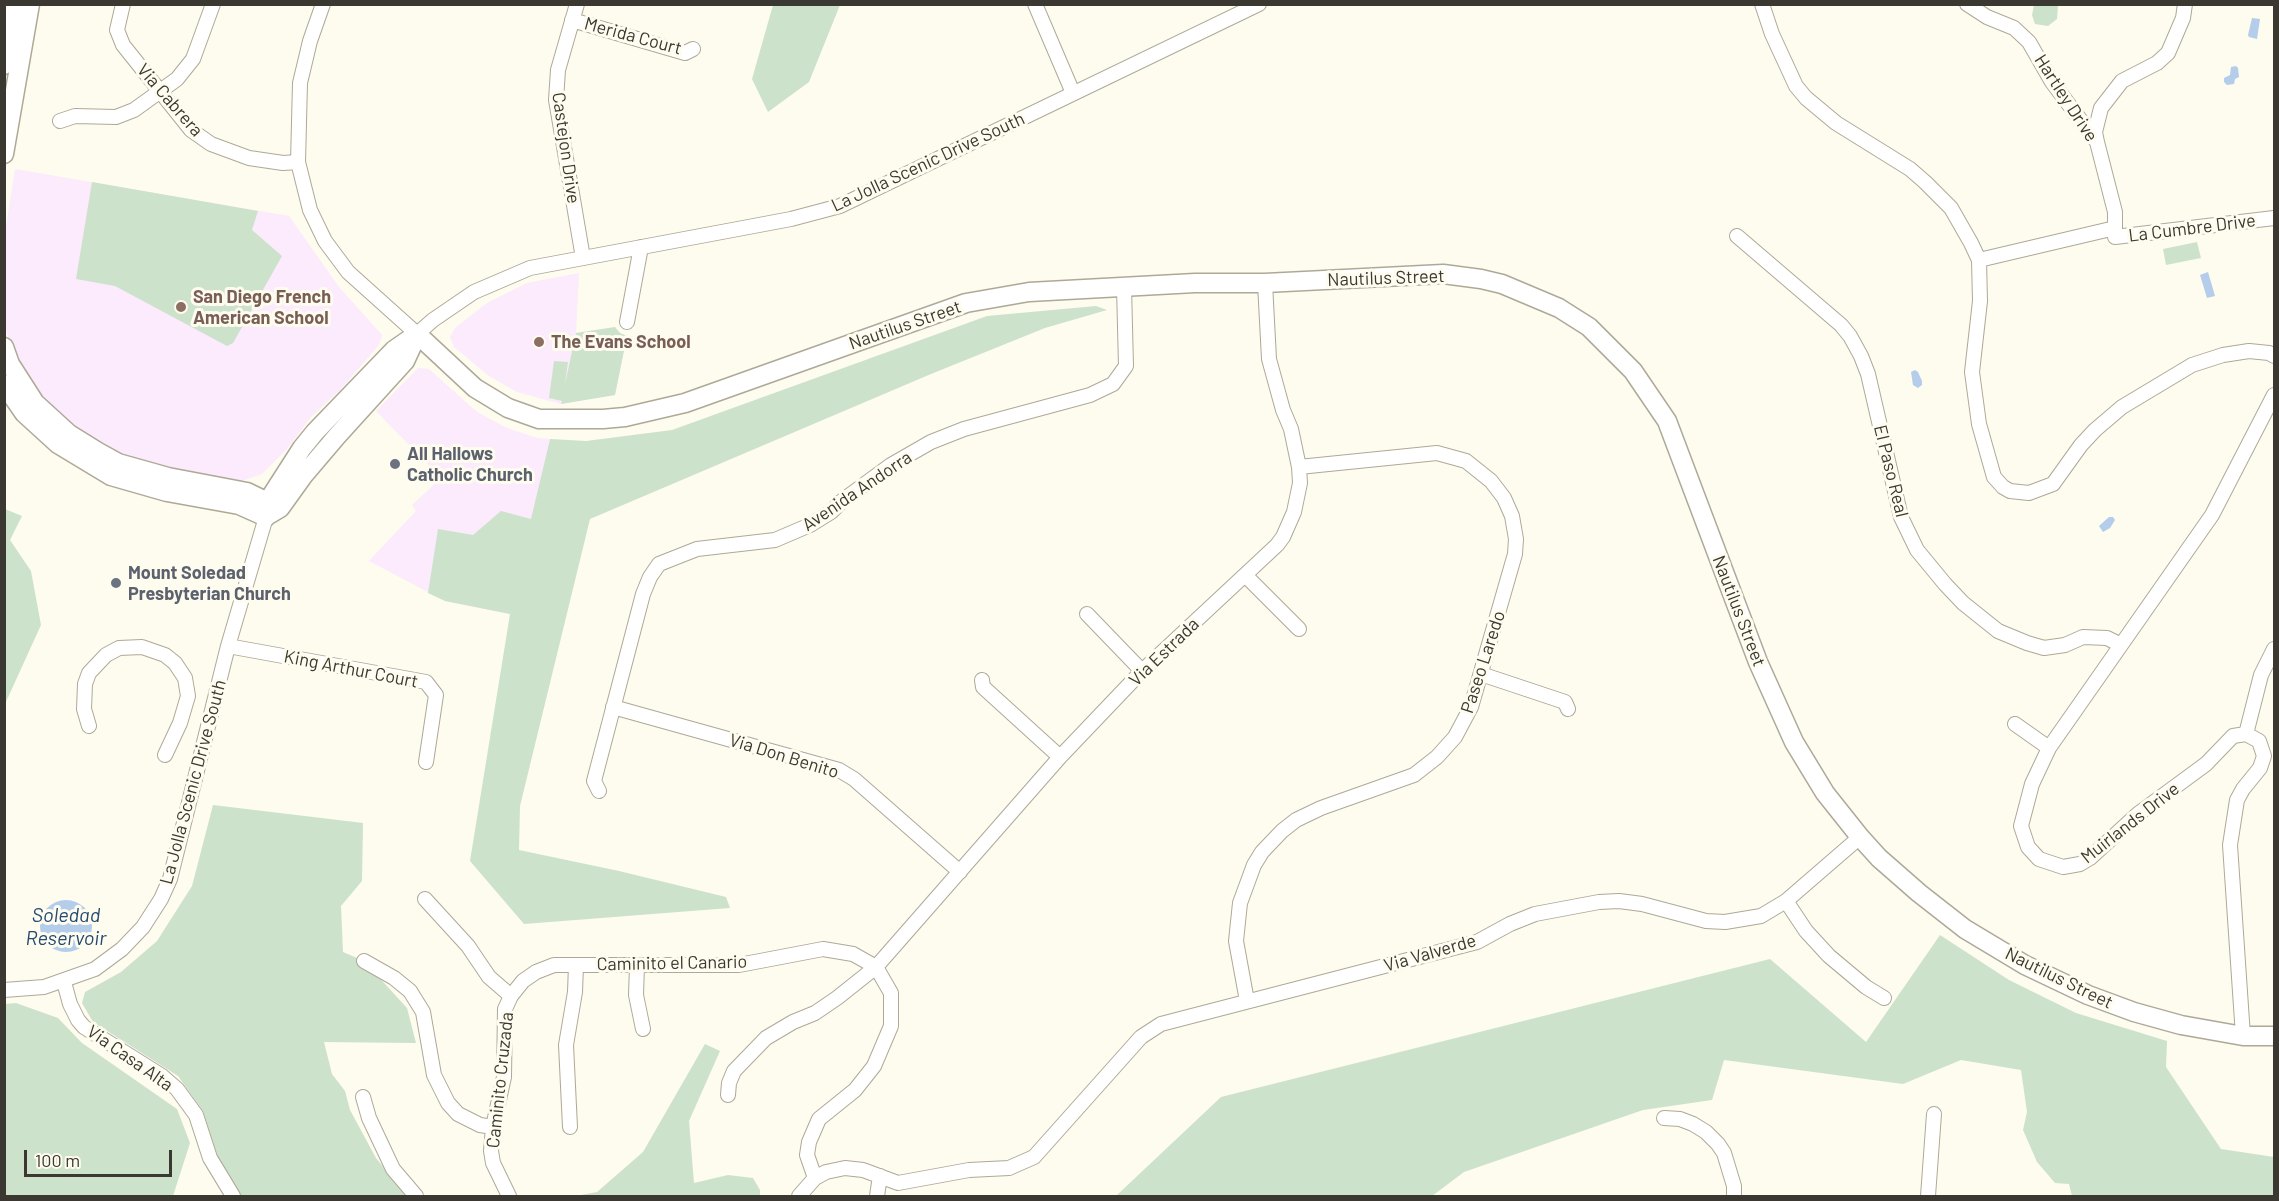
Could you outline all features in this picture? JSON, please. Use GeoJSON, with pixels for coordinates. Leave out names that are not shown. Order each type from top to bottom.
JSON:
{"type":"FeatureCollection","features":[{"type":"Feature","properties":{"kind":"main road"},"geometry":{"type":"LineString","coordinates":[[4,65],[14,4]]}},
{"type":"Feature","properties":{"kind":"main road"},"geometry":{"type":"LineString","coordinates":[[4,154],[30,4]]}},
{"type":"Feature","properties":{"kind":"main road","name":"Nautilus Street"},"geometry":{"type":"LineString","coordinates":[[417,334],[476,388],[508,408],[539,419],[603,419],[625,417],[685,403],[966,303],[1029,292],[1443,274],[1502,284],[1559,309],[1589,327],[1633,370],[1667,421],[1758,662],[1794,742],[1825,793],[1879,858],[1965,929],[2025,965],[2088,995],[2134,1012],[2181,1025],[2243,1036],[2274,1036]]}},
{"type":"Feature","properties":{"kind":"main road","name":"La Jolla Scenic Drive South"},"geometry":{"type":"LineString","coordinates":[[272,509],[405,361],[417,334]]}},
{"type":"Feature","properties":{"kind":"main road"},"geometry":{"type":"LineString","coordinates":[[4,347],[10,364],[35,403],[69,434],[90,447],[118,463],[168,477],[247,492],[272,509]]}},
{"type":"Feature","properties":{"kind":"main road"},"geometry":{"type":"LineString","coordinates":[[4,384],[24,413],[58,444],[111,476],[167,492],[272,509]]}},
{"type":"Feature","properties":{"kind":"street","name":"Via Cabrera"},"geometry":{"type":"LineString","coordinates":[[123,4],[117,30],[123,45],[191,130],[211,144],[249,158],[283,163],[298,162]]}},
{"type":"Feature","properties":{"kind":"street"},"geometry":{"type":"LineString","coordinates":[[60,121],[75,116],[116,117],[134,110],[177,79],[192,59],[213,4]]}},
{"type":"Feature","properties":{"kind":"street"},"geometry":{"type":"LineString","coordinates":[[323,4],[310,41],[300,83],[298,162],[310,210],[325,241],[348,272],[417,334]]}},
{"type":"Feature","properties":{"kind":"street","name":"Castejon Drive"},"geometry":{"type":"LineString","coordinates":[[577,4],[558,70],[556,100],[583,258]]}},
{"type":"Feature","properties":{"kind":"street"},"geometry":{"type":"LineString","coordinates":[[1035,4],[1073,93]]}},
{"type":"Feature","properties":{"kind":"street","name":"La Jolla Scenic Drive South"},"geometry":{"type":"LineString","coordinates":[[417,334],[474,292],[497,280],[530,268],[791,219],[840,206],[1259,4]]}},
{"type":"Feature","properties":{"kind":"street"},"geometry":{"type":"LineString","coordinates":[[1762,4],[1772,34],[1796,86],[1806,98],[1836,123],[1910,169],[1925,182],[1951,208],[1971,243],[1979,260],[1980,301],[1972,372],[1977,414],[1994,477],[2003,487],[2010,491],[2029,493],[2053,484],[2081,445],[2095,430],[2122,407],[2192,365],[2223,355],[2249,351],[2269,352],[2274,356]]}},
{"type":"Feature","properties":{"kind":"street","name":"Hartley Drive"},"geometry":{"type":"LineString","coordinates":[[1967,4],[1987,17],[2013,28],[2029,42],[2052,82],[2097,142],[2115,212],[2115,228]]}},
{"type":"Feature","properties":{"kind":"street"},"geometry":{"type":"LineString","coordinates":[[2097,142],[2095,132],[2101,108],[2122,81],[2157,63],[2168,53],[2183,18],[2185,4]]}},
{"type":"Feature","properties":{"kind":"street","name":"Merida Court"},"geometry":{"type":"LineString","coordinates":[[572,20],[685,53],[693,49]]}},
{"type":"Feature","properties":{"kind":"street","name":"La Cumbre Drive"},"geometry":{"type":"LineString","coordinates":[[1979,260],[2115,228],[2115,237],[2274,218]]}},
{"type":"Feature","properties":{"kind":"street","name":"El Paso Real"},"geometry":{"type":"LineString","coordinates":[[1737,236],[1841,325],[1850,336],[1868,374],[1901,517],[1917,550],[1945,584],[1963,603],[1998,631],[2027,644],[2044,648],[2065,645],[2084,637],[2108,638],[2121,645]]}},
{"type":"Feature","properties":{"kind":"street"},"geometry":{"type":"LineString","coordinates":[[627,322],[640,247]]}},
{"type":"Feature","properties":{"kind":"street","name":"Via Estrada"},"geometry":{"type":"LineString","coordinates":[[728,1095],[729,1083],[734,1071],[766,1038],[793,1022],[815,1013],[876,967],[1060,757],[1142,671],[1283,537],[1294,512],[1300,483],[1299,467],[1291,429],[1283,410],[1269,359],[1265,283]]}},
{"type":"Feature","properties":{"kind":"street","name":"Avenida Andorra"},"geometry":{"type":"LineString","coordinates":[[599,791],[594,782],[613,707],[643,594],[659,564],[697,549],[775,540],[810,525],[831,512],[842,501],[891,465],[930,442],[964,429],[1090,394],[1113,384],[1126,366],[1124,287]]}},
{"type":"Feature","properties":{"kind":"street","name":"Muirlands Drive"},"geometry":{"type":"LineString","coordinates":[[2246,734],[2233,736],[2206,764],[2138,814],[2090,858],[2080,864],[2063,867],[2039,859],[2028,847],[2021,826],[2032,784],[2049,748],[2212,515],[2274,395]]}},
{"type":"Feature","properties":{"kind":"street","name":"Paseo Laredo"},"geometry":{"type":"LineString","coordinates":[[1247,1001],[1236,941],[1240,903],[1254,865],[1262,852],[1296,820],[1322,808],[1414,775],[1437,757],[1455,737],[1471,707],[1515,554],[1516,539],[1508,507],[1491,481],[1466,461],[1437,453],[1299,467]]}},
{"type":"Feature","properties":{"kind":"street","name":"La Jolla Scenic Drive South"},"geometry":{"type":"LineString","coordinates":[[4,990],[44,987],[64,982],[95,969],[122,950],[143,927],[161,899],[170,879],[228,646],[272,509]]}},
{"type":"Feature","properties":{"kind":"street"},"geometry":{"type":"LineString","coordinates":[[1245,575],[1299,629]]}},
{"type":"Feature","properties":{"kind":"street"},"geometry":{"type":"LineString","coordinates":[[1088,614],[1142,671]]}},
{"type":"Feature","properties":{"kind":"street"},"geometry":{"type":"LineString","coordinates":[[89,726],[84,709],[85,684],[89,673],[106,655],[119,648],[142,646],[165,655],[175,663],[185,678],[188,696],[180,723],[165,755]]}},
{"type":"Feature","properties":{"kind":"street","name":"King Arthur Court"},"geometry":{"type":"LineString","coordinates":[[228,646],[426,682],[436,695],[426,762]]}},
{"type":"Feature","properties":{"kind":"street"},"geometry":{"type":"LineString","coordinates":[[2243,1036],[2230,844],[2237,800],[2260,768],[2264,756],[2259,741],[2246,734],[2261,675],[2274,649]]}},
{"type":"Feature","properties":{"kind":"street"},"geometry":{"type":"LineString","coordinates":[[1481,674],[1565,702],[1568,709]]}},
{"type":"Feature","properties":{"kind":"street"},"geometry":{"type":"LineString","coordinates":[[981,680],[983,687],[1060,757]]}},
{"type":"Feature","properties":{"kind":"street"},"geometry":{"type":"LineString","coordinates":[[188,696],[214,703]]}},
{"type":"Feature","properties":{"kind":"street","name":"Via Don Benito"},"geometry":{"type":"LineString","coordinates":[[613,707],[839,770],[854,779],[960,872]]}},
{"type":"Feature","properties":{"kind":"street"},"geometry":{"type":"LineString","coordinates":[[2015,724],[2049,748]]}},
{"type":"Feature","properties":{"kind":"street","name":"Via Valverde"},"geometry":{"type":"LineString","coordinates":[[815,1178],[826,1172],[845,1168],[863,1170],[898,1184],[969,1170],[1009,1168],[1034,1157],[1141,1037],[1161,1024],[1476,942],[1535,914],[1599,902],[1619,901],[1642,904],[1706,921],[1725,922],[1761,916],[1786,901],[1860,837]]}},
{"type":"Feature","properties":{"kind":"street"},"geometry":{"type":"LineString","coordinates":[[424,898],[458,938],[468,946],[489,977],[511,996]]}},
{"type":"Feature","properties":{"kind":"street"},"geometry":{"type":"LineString","coordinates":[[1786,901],[1806,931],[1829,956],[1884,999]]}},
{"type":"Feature","properties":{"kind":"street","name":"Caminito el Canario"},"geometry":{"type":"LineString","coordinates":[[511,996],[523,981],[554,964],[739,965],[823,949],[853,954],[876,967]]}},
{"type":"Feature","properties":{"kind":"street"},"geometry":{"type":"LineString","coordinates":[[364,961],[394,978],[410,991],[423,1012],[434,1075],[448,1103],[458,1114],[480,1125],[493,1127]]}},
{"type":"Feature","properties":{"kind":"street"},"geometry":{"type":"LineString","coordinates":[[570,1127],[566,1045],[575,993],[576,965]]}},
{"type":"Feature","properties":{"kind":"street"},"geometry":{"type":"LineString","coordinates":[[637,966],[636,995],[643,1029]]}},
{"type":"Feature","properties":{"kind":"street"},"geometry":{"type":"LineString","coordinates":[[799,1197],[815,1178],[807,1155],[808,1142],[819,1119],[855,1090],[874,1065],[891,1026],[891,993],[876,967]]}},
{"type":"Feature","properties":{"kind":"street","name":"Via Casa Alta"},"geometry":{"type":"LineString","coordinates":[[64,982],[70,1004],[84,1027],[162,1076],[177,1089],[196,1115],[210,1158],[233,1197]]}},
{"type":"Feature","properties":{"kind":"street","name":"Caminito Cruzada"},"geometry":{"type":"LineString","coordinates":[[509,1197],[493,1163],[491,1151],[493,1127],[504,1077],[505,1009],[511,996]]}},
{"type":"Feature","properties":{"kind":"street"},"geometry":{"type":"LineString","coordinates":[[363,1096],[369,1118],[393,1169],[416,1197]]}},
{"type":"Feature","properties":{"kind":"street"},"geometry":{"type":"LineString","coordinates":[[1928,1197],[1934,1114]]}},
{"type":"Feature","properties":{"kind":"street"},"geometry":{"type":"LineString","coordinates":[[1664,1118],[1680,1119],[1693,1124],[1718,1143],[1724,1153],[1734,1186],[1734,1197]]}},
{"type":"Feature","properties":{"kind":"street"},"geometry":{"type":"LineString","coordinates":[[878,1197],[880,1176]]}},
{"type":"Feature","properties":{"kind":"shaded area","name":"San Diego French American School"},"geometry":{"type":"Polygon","coordinates":[[[15,169],[289,216],[339,287],[382,335],[379,345],[340,390],[311,417],[287,449],[262,474],[239,482],[134,464],[60,422],[33,387],[12,351],[5,327],[5,233],[15,169]]]}},
{"type":"Feature","properties":{"kind":"shaded area","name":"The Evans School"},"geometry":{"type":"Polygon","coordinates":[[[579,273],[576,333],[615,327],[627,336],[615,395],[561,404],[517,392],[489,376],[454,347],[450,337],[455,328],[487,303],[527,283],[579,273]]]}},
{"type":"Feature","properties":{"kind":"shaded area"},"geometry":{"type":"Polygon","coordinates":[[[418,368],[429,369],[477,412],[507,428],[537,438],[550,439],[510,614],[445,601],[369,561],[416,511],[412,505],[441,478],[419,456],[421,453],[414,446],[411,447],[376,411],[418,368]]]}},
{"type":"Feature","properties":{"kind":"green space"},"geometry":{"type":"Polygon","coordinates":[[[773,5],[840,5],[809,82],[768,112],[752,79],[773,5]]]}},
{"type":"Feature","properties":{"kind":"green space"},"geometry":{"type":"Polygon","coordinates":[[[2034,5],[2058,5],[2057,19],[2048,26],[2035,24],[2032,15],[2034,5]]]}},
{"type":"Feature","properties":{"kind":"green space"},"geometry":{"type":"Polygon","coordinates":[[[92,182],[258,211],[252,230],[282,256],[233,343],[227,346],[115,286],[76,279],[92,182]]]}},
{"type":"Feature","properties":{"kind":"green space"},"geometry":{"type":"Polygon","coordinates":[[[2197,242],[2201,258],[2166,265],[2163,249],[2197,242]]]}},
{"type":"Feature","properties":{"kind":"green space"},"geometry":{"type":"Polygon","coordinates":[[[1096,306],[1107,310],[1045,328],[931,374],[590,519],[520,806],[519,850],[726,897],[730,908],[524,924],[470,861],[510,614],[445,601],[428,593],[438,529],[473,535],[501,511],[531,519],[550,439],[586,441],[672,430],[987,316],[1096,306]]]}},
{"type":"Feature","properties":{"kind":"green space"},"geometry":{"type":"Polygon","coordinates":[[[615,327],[627,336],[615,395],[561,404],[562,401],[549,398],[554,361],[568,362],[565,384],[576,333],[615,327]]]}},
{"type":"Feature","properties":{"kind":"green space"},"geometry":{"type":"Polygon","coordinates":[[[5,509],[22,516],[10,540],[31,571],[41,625],[5,704],[5,509]]]}},
{"type":"Feature","properties":{"kind":"green space"},"geometry":{"type":"Polygon","coordinates":[[[213,805],[363,823],[362,881],[341,906],[343,952],[364,961],[407,1008],[416,1043],[324,1042],[332,1074],[345,1091],[350,1110],[376,1158],[407,1196],[237,1196],[221,1168],[203,1111],[178,1076],[93,1022],[82,1003],[85,992],[121,972],[157,941],[192,886],[213,805]]]}},
{"type":"Feature","properties":{"kind":"green space"},"geometry":{"type":"Polygon","coordinates":[[[1940,935],[2009,980],[2076,1013],[2167,1041],[2166,1067],[2221,1149],[2274,1157],[2274,1196],[2072,1196],[2069,1184],[2055,1183],[2037,1162],[2023,1130],[2027,1112],[2021,1070],[1961,1060],[1903,1084],[1724,1060],[1712,1100],[1643,1110],[1464,1172],[1432,1196],[1116,1196],[1221,1097],[1770,959],[1866,1042],[1940,935]]]}},
{"type":"Feature","properties":{"kind":"green space"},"geometry":{"type":"Polygon","coordinates":[[[16,1003],[58,1018],[82,1043],[177,1109],[190,1143],[173,1196],[5,1196],[5,1004],[16,1003]]]}},
{"type":"Feature","properties":{"kind":"green space"},"geometry":{"type":"Polygon","coordinates":[[[705,1044],[720,1051],[689,1121],[694,1183],[728,1175],[753,1178],[760,1190],[760,1196],[576,1196],[597,1192],[643,1152],[705,1044]]]}},
{"type":"Feature","properties":{"kind":"water"},"geometry":{"type":"Polygon","coordinates":[[[2252,18],[2260,19],[2257,39],[2248,35],[2252,18]]]}},
{"type":"Feature","properties":{"kind":"water"},"geometry":{"type":"Polygon","coordinates":[[[2236,66],[2239,77],[2235,79],[2234,84],[2227,85],[2224,78],[2230,75],[2231,67],[2236,66]]]}},
{"type":"Feature","properties":{"kind":"water"},"geometry":{"type":"Polygon","coordinates":[[[2208,272],[2215,296],[2207,298],[2200,275],[2208,272]]]}},
{"type":"Feature","properties":{"kind":"water"},"geometry":{"type":"Polygon","coordinates":[[[1915,370],[1922,381],[1922,385],[1918,388],[1913,385],[1911,372],[1915,370]]]}},
{"type":"Feature","properties":{"kind":"water"},"geometry":{"type":"Polygon","coordinates":[[[2109,517],[2115,520],[2110,528],[2103,532],[2099,526],[2109,517]]]}},
{"type":"Feature","properties":{"kind":"water","name":"Soledad Reservoir"},"geometry":{"type":"Polygon","coordinates":[[[66,900],[80,904],[88,912],[92,926],[88,940],[80,948],[66,952],[52,948],[44,940],[40,926],[44,912],[52,904],[66,900]]]}},
{"type":"Feature","properties":{"kind":"place","name":"San Diego French American School"},"geometry":{"type":"Point","coordinates":[181,307]}},
{"type":"Feature","properties":{"kind":"place","name":"The Evans School"},"geometry":{"type":"Point","coordinates":[539,342]}},
{"type":"Feature","properties":{"kind":"place","name":"All Hallows Catholic Church"},"geometry":{"type":"Point","coordinates":[395,464]}},
{"type":"Feature","properties":{"kind":"place","name":"Mount Soledad Presbyterian Church"},"geometry":{"type":"Point","coordinates":[116,583]}}]}
